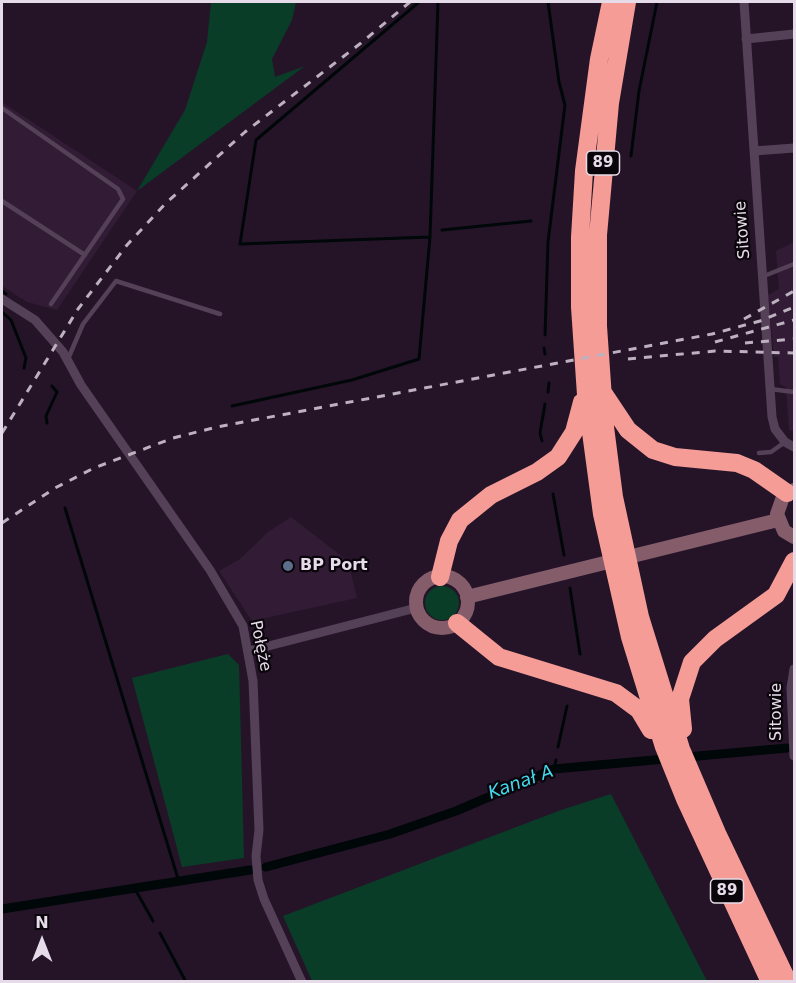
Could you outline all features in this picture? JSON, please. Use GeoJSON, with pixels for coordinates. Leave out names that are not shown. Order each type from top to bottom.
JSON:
{"type":"FeatureCollection","features":[{"type":"Feature","properties":{"kind":"highway"},"geometry":{"type":"LineString","coordinates":[[599,2],[594,26],[599,59]]}},
{"type":"Feature","properties":{"kind":"highway","name":"89"},"geometry":{"type":"LineString","coordinates":[[611,2],[599,59],[583,182],[580,237],[590,328],[594,393],[614,538],[624,586],[673,748],[771,981]]}},
{"type":"Feature","properties":{"kind":"highway","name":"89"},"geometry":{"type":"LineString","coordinates":[[590,328],[598,245],[602,165],[614,74],[627,2]]}},
{"type":"Feature","properties":{"kind":"highway"},"geometry":{"type":"LineString","coordinates":[[440,577],[449,541],[460,520],[491,495],[537,472],[558,457],[574,432],[581,403],[594,393],[628,430],[653,450],[675,457],[737,463],[791,491]]}},
{"type":"Feature","properties":{"kind":"highway"},"geometry":{"type":"LineString","coordinates":[[457,623],[499,657],[609,689],[625,698],[639,710],[658,744],[673,748],[685,737],[680,699],[692,662],[715,639],[776,595],[795,561]]}},
{"type":"Feature","properties":{"kind":"highway","name":"89"},"geometry":{"type":"LineString","coordinates":[[694,799],[788,981]]}},
{"type":"Feature","properties":{"kind":"street","name":"Sitowie"},"geometry":{"type":"LineString","coordinates":[[744,2],[771,389],[775,429],[785,442]]}},
{"type":"Feature","properties":{"kind":"street"},"geometry":{"type":"LineString","coordinates":[[746,39],[795,34]]}},
{"type":"Feature","properties":{"kind":"street"},"geometry":{"type":"LineString","coordinates":[[754,151],[795,148]]}},
{"type":"Feature","properties":{"kind":"street","name":"Połęże"},"geometry":{"type":"LineString","coordinates":[[2,299],[44,329],[68,359],[81,385],[125,445],[233,604],[243,626],[253,681],[259,830],[256,856],[258,880],[264,899],[302,981]]}},
{"type":"Feature","properties":{"kind":"street"},"geometry":{"type":"LineString","coordinates":[[785,442],[795,447]]}},
{"type":"Feature","properties":{"kind":"street"},"geometry":{"type":"LineString","coordinates":[[791,491],[780,502],[778,520],[784,531],[795,537]]}},
{"type":"Feature","properties":{"kind":"street"},"geometry":{"type":"LineString","coordinates":[[467,597],[778,520]]}},
{"type":"Feature","properties":{"kind":"street"},"geometry":{"type":"LineString","coordinates":[[440,577],[457,582],[467,597],[466,609],[457,623],[447,628],[435,627],[421,618],[416,608],[417,596],[423,585],[440,577]]}},
{"type":"Feature","properties":{"kind":"street"},"geometry":{"type":"LineString","coordinates":[[249,651],[416,608]]}},
{"type":"Feature","properties":{"kind":"street","name":"Sitowie"},"geometry":{"type":"LineString","coordinates":[[794,756],[791,688],[795,669]]}},
{"type":"Feature","properties":{"kind":"lane"},"geometry":{"type":"LineString","coordinates":[[2,108],[122,193],[122,204],[51,304]]}},
{"type":"Feature","properties":{"kind":"lane"},"geometry":{"type":"LineString","coordinates":[[2,201],[85,255]]}},
{"type":"Feature","properties":{"kind":"lane"},"geometry":{"type":"LineString","coordinates":[[763,276],[795,264]]}},
{"type":"Feature","properties":{"kind":"lane"},"geometry":{"type":"LineString","coordinates":[[68,359],[83,324],[116,281],[220,314]]}},
{"type":"Feature","properties":{"kind":"lane"},"geometry":{"type":"LineString","coordinates":[[771,389],[795,392]]}},
{"type":"Feature","properties":{"kind":"lane"},"geometry":{"type":"LineString","coordinates":[[759,453],[771,452],[785,442]]}},
{"type":"Feature","properties":{"kind":"shaded area"},"geometry":{"type":"Polygon","coordinates":[[[2,102],[137,191],[57,310],[27,302],[2,286],[2,102]]]}},
{"type":"Feature","properties":{"kind":"shaded area"},"geometry":{"type":"Polygon","coordinates":[[[794,242],[794,431],[789,430],[786,387],[780,384],[778,357],[774,357],[768,295],[779,289],[776,251],[794,242]]]}},
{"type":"Feature","properties":{"kind":"shaded area","name":"BP Port"},"geometry":{"type":"Polygon","coordinates":[[[291,517],[348,561],[357,598],[252,621],[219,571],[240,559],[268,532],[291,517]]]}},
{"type":"Feature","properties":{"kind":"green space"},"geometry":{"type":"Polygon","coordinates":[[[211,2],[296,2],[292,20],[272,59],[275,77],[305,66],[137,191],[185,110],[207,42],[211,2]]]}},
{"type":"Feature","properties":{"kind":"green space"},"geometry":{"type":"Polygon","coordinates":[[[442,586],[454,591],[459,603],[454,615],[442,620],[430,615],[425,603],[430,591],[442,586]]]}},
{"type":"Feature","properties":{"kind":"green space"},"geometry":{"type":"Polygon","coordinates":[[[228,654],[239,665],[244,858],[182,867],[132,678],[228,654]]]}},
{"type":"Feature","properties":{"kind":"green space"},"geometry":{"type":"Polygon","coordinates":[[[611,794],[707,981],[312,981],[283,916],[561,810],[611,794]]]}},
{"type":"Feature","properties":{"kind":"waterway"},"geometry":{"type":"LineString","coordinates":[[419,2],[256,140],[240,244],[430,237],[438,2]]}},
{"type":"Feature","properties":{"kind":"waterway"},"geometry":{"type":"LineString","coordinates":[[545,335],[548,242],[565,105],[559,82],[548,2]]}},
{"type":"Feature","properties":{"kind":"waterway"},"geometry":{"type":"LineString","coordinates":[[631,156],[639,91],[657,2]]}},
{"type":"Feature","properties":{"kind":"waterway"},"geometry":{"type":"LineString","coordinates":[[442,230],[531,221]]}},
{"type":"Feature","properties":{"kind":"waterway"},"geometry":{"type":"LineString","coordinates":[[232,406],[352,380],[419,359],[430,237]]}},
{"type":"Feature","properties":{"kind":"waterway"},"geometry":{"type":"LineString","coordinates":[[2,291],[6,294]]}},
{"type":"Feature","properties":{"kind":"waterway"},"geometry":{"type":"LineString","coordinates":[[2,312],[11,320],[26,358],[24,368]]}},
{"type":"Feature","properties":{"kind":"waterway"},"geometry":{"type":"LineString","coordinates":[[544,348],[545,354]]}},
{"type":"Feature","properties":{"kind":"waterway"},"geometry":{"type":"LineString","coordinates":[[548,392],[549,383]]}},
{"type":"Feature","properties":{"kind":"waterway"},"geometry":{"type":"LineString","coordinates":[[47,423],[46,416],[57,392],[52,386]]}},
{"type":"Feature","properties":{"kind":"waterway"},"geometry":{"type":"LineString","coordinates":[[542,441],[540,433],[545,404]]}},
{"type":"Feature","properties":{"kind":"waterway"},"geometry":{"type":"LineString","coordinates":[[553,494],[564,555]]}},
{"type":"Feature","properties":{"kind":"waterway"},"geometry":{"type":"LineString","coordinates":[[65,508],[179,882]]}},
{"type":"Feature","properties":{"kind":"waterway"},"geometry":{"type":"LineString","coordinates":[[570,588],[580,654]]}},
{"type":"Feature","properties":{"kind":"waterway"},"geometry":{"type":"LineString","coordinates":[[558,747],[567,706]]}},
{"type":"Feature","properties":{"kind":"waterway","name":"Kanał A"},"geometry":{"type":"LineString","coordinates":[[266,867],[390,834],[456,811],[554,769],[787,748]]}},
{"type":"Feature","properties":{"kind":"waterway"},"geometry":{"type":"LineString","coordinates":[[554,769],[556,760]]}},
{"type":"Feature","properties":{"kind":"waterway","name":"Kanał A"},"geometry":{"type":"LineString","coordinates":[[2,909],[250,870]]}},
{"type":"Feature","properties":{"kind":"waterway"},"geometry":{"type":"LineString","coordinates":[[135,889],[153,921]]}},
{"type":"Feature","properties":{"kind":"waterway"},"geometry":{"type":"LineString","coordinates":[[160,933],[186,982]]}},
{"type":"Feature","properties":{"kind":"railway"},"geometry":{"type":"LineString","coordinates":[[2,433],[78,309],[127,245],[165,204],[245,132],[361,43],[410,2]]}},
{"type":"Feature","properties":{"kind":"railway"},"geometry":{"type":"LineString","coordinates":[[744,319],[794,291]]}},
{"type":"Feature","properties":{"kind":"railway"},"geometry":{"type":"LineString","coordinates":[[2,523],[55,488],[94,468],[173,438],[217,427],[712,334],[760,321],[794,307]]}},
{"type":"Feature","properties":{"kind":"railway"},"geometry":{"type":"LineString","coordinates":[[715,342],[794,320]]}},
{"type":"Feature","properties":{"kind":"railway"},"geometry":{"type":"LineString","coordinates":[[745,343],[794,339]]}},
{"type":"Feature","properties":{"kind":"railway"},"geometry":{"type":"LineString","coordinates":[[628,359],[715,351],[794,353]]}},
{"type":"Feature","properties":{"kind":"place","name":"BP Port"},"geometry":{"type":"Point","coordinates":[288,566]}}]}
